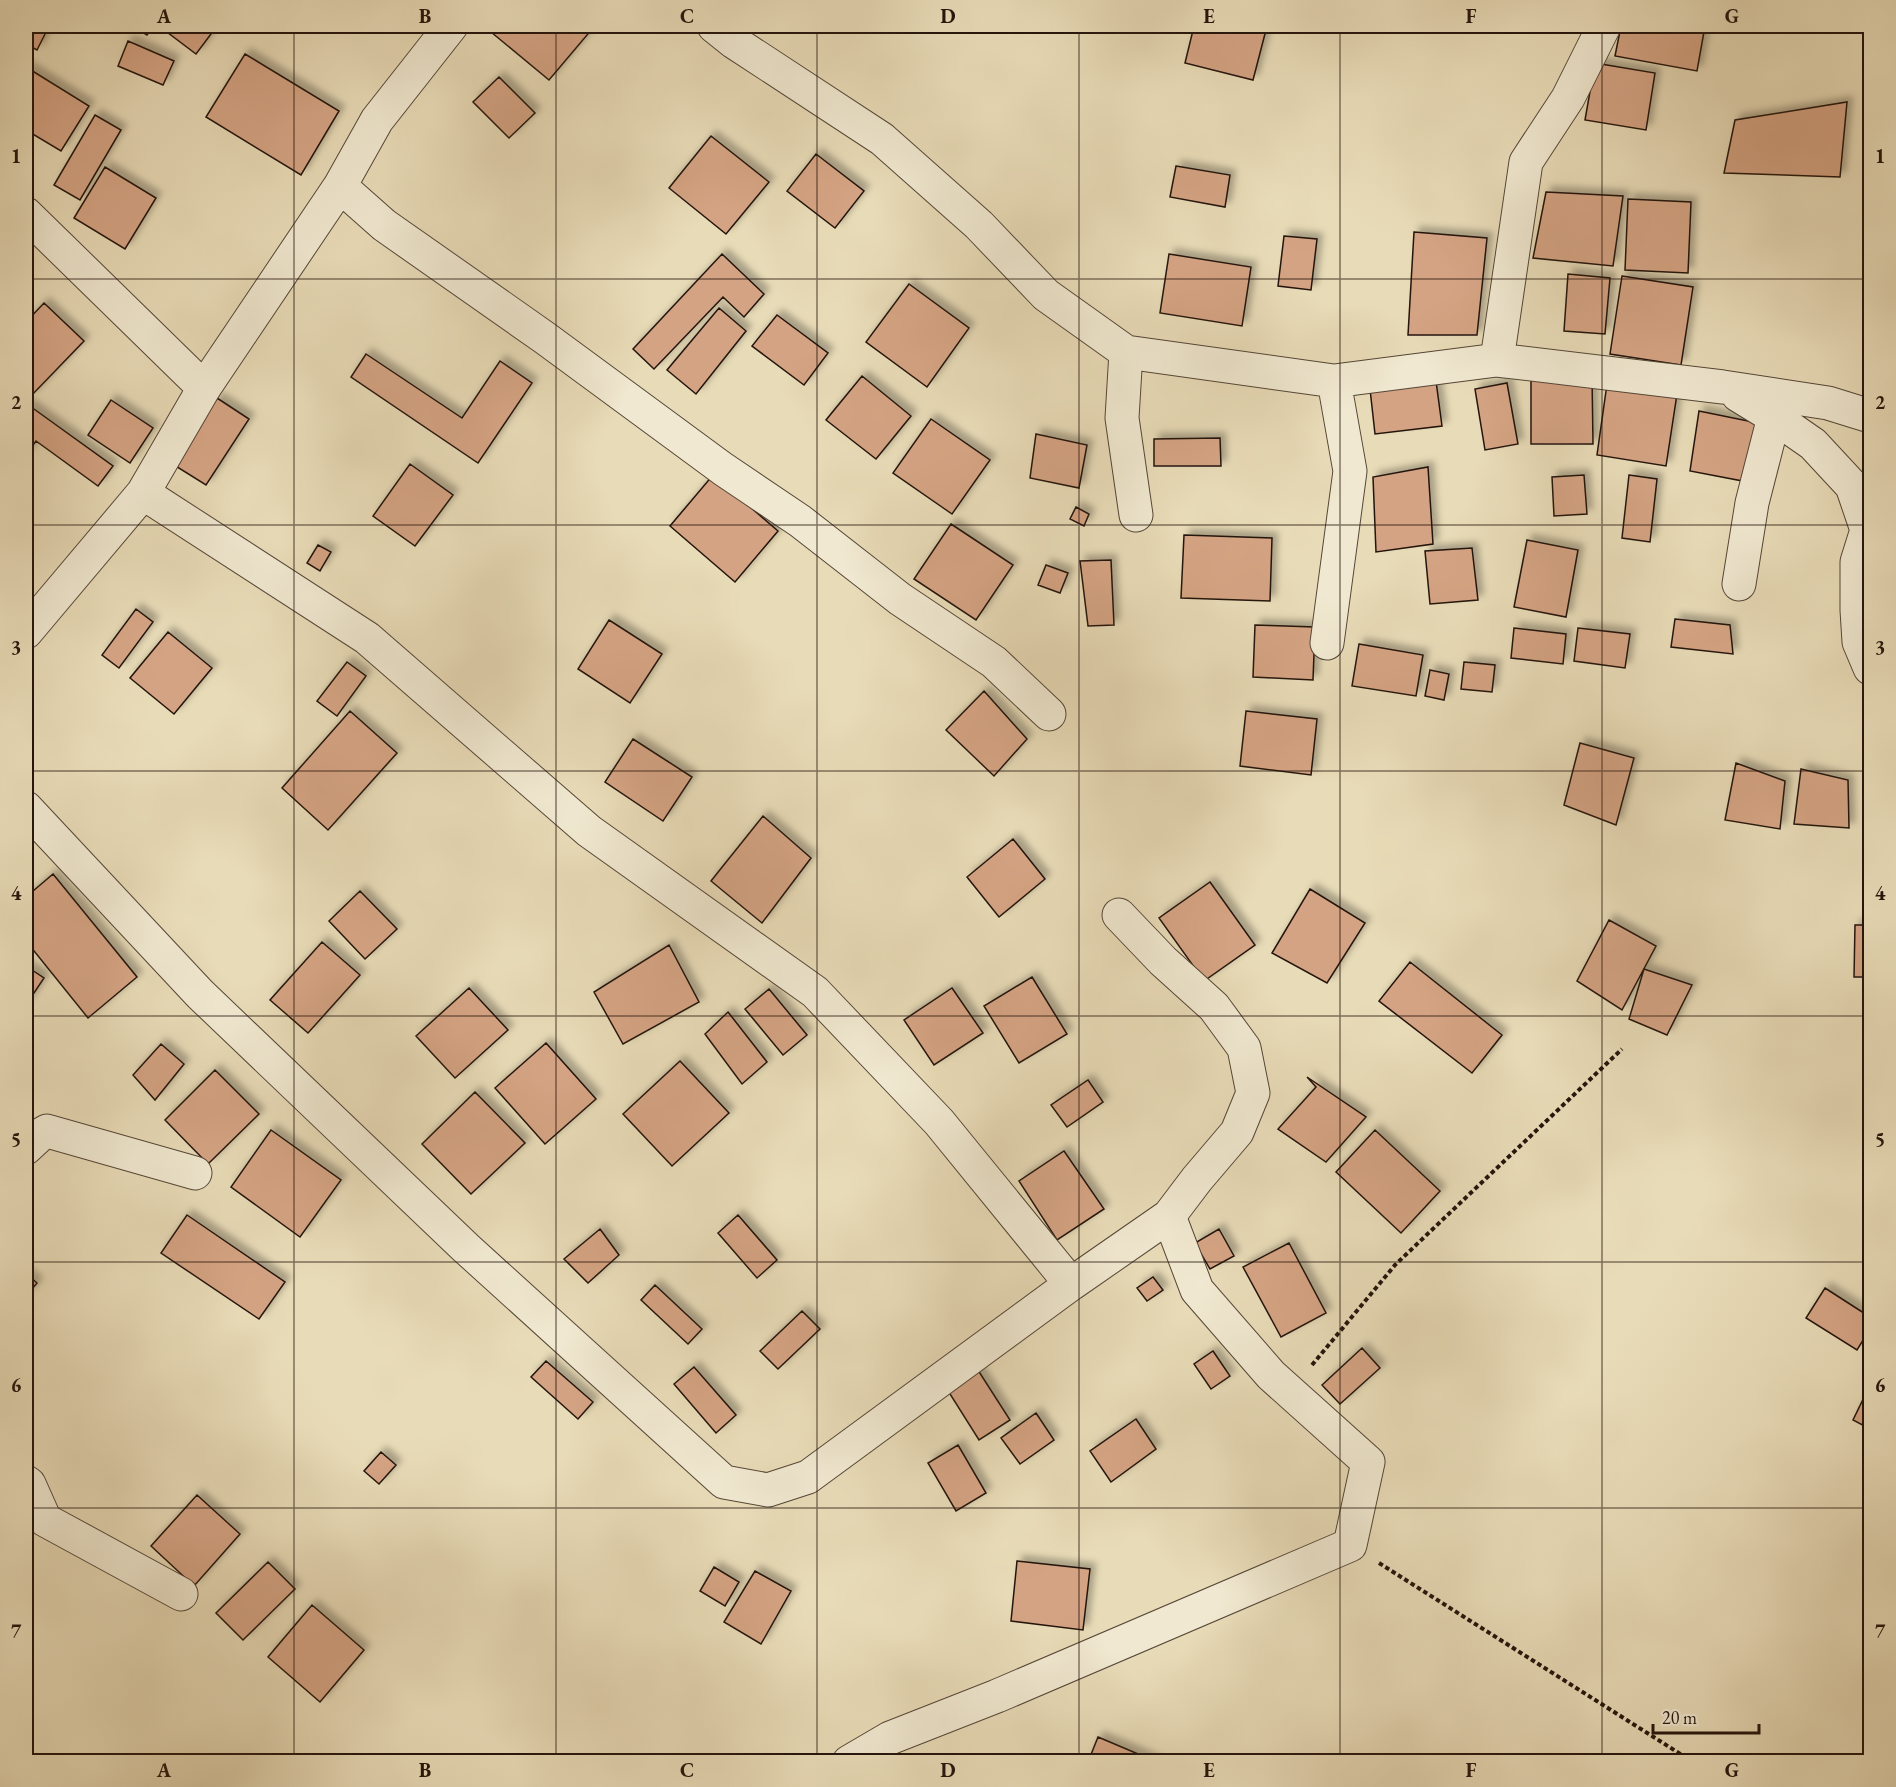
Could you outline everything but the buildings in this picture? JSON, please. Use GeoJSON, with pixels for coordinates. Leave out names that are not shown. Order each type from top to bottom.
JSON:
{"type":"FeatureCollection","features":[{"type":"Feature","properties":{"kind":"street"},"geometry":{"type":"LineString","coordinates":[[26,632],[143,493],[204,388],[340,186],[377,120],[451,26]]}},
{"type":"Feature","properties":{"kind":"street"},"geometry":{"type":"LineString","coordinates":[[714,26],[734,42],[882,139],[979,225],[1046,295],[1126,352],[1334,381],[1497,360],[1723,387],[1828,403],[1870,416]]}},
{"type":"Feature","properties":{"kind":"street"},"geometry":{"type":"LineString","coordinates":[[1497,360],[1526,162],[1568,98],[1604,26]]}},
{"type":"Feature","properties":{"kind":"street"},"geometry":{"type":"LineString","coordinates":[[340,186],[384,225],[800,522],[900,598],[994,662],[1049,714]]}},
{"type":"Feature","properties":{"kind":"street"},"geometry":{"type":"LineString","coordinates":[[26,214],[204,388]]}},
{"type":"Feature","properties":{"kind":"street"},"geometry":{"type":"LineString","coordinates":[[1126,352],[1122,418],[1136,515]]}},
{"type":"Feature","properties":{"kind":"street"},"geometry":{"type":"LineString","coordinates":[[1327,643],[1350,471],[1334,381]]}},
{"type":"Feature","properties":{"kind":"street"},"geometry":{"type":"LineString","coordinates":[[1723,387],[1774,417],[1813,444],[1852,486],[1867,530],[1857,562],[1857,610],[1859,642],[1870,668]]}},
{"type":"Feature","properties":{"kind":"street"},"geometry":{"type":"LineString","coordinates":[[1739,584],[1752,503],[1774,417]]}},
{"type":"Feature","properties":{"kind":"street"},"geometry":{"type":"LineString","coordinates":[[143,493],[367,638],[589,831],[815,992],[939,1122],[1071,1284]]}},
{"type":"Feature","properties":{"kind":"street"},"geometry":{"type":"LineString","coordinates":[[26,808],[208,1002],[466,1248],[724,1482],[768,1490],[808,1477],[1071,1284],[1169,1216],[1237,1132],[1254,1093],[1244,1048],[1215,1007],[1162,961],[1119,915]]}},
{"type":"Feature","properties":{"kind":"street"},"geometry":{"type":"LineString","coordinates":[[26,1148],[40,1134],[47,1131],[195,1173]]}},
{"type":"Feature","properties":{"kind":"street"},"geometry":{"type":"LineString","coordinates":[[849,1761],[890,1738],[997,1696],[1350,1545],[1368,1462],[1272,1375],[1197,1290],[1169,1216]]}},
{"type":"Feature","properties":{"kind":"street"},"geometry":{"type":"LineString","coordinates":[[26,1482],[45,1520],[181,1594]]}},
{"type":"Feature","properties":{"kind":"path"},"geometry":{"type":"LineString","coordinates":[[1290,1392],[1395,1264],[1622,1049]]}},
{"type":"Feature","properties":{"kind":"path"},"geometry":{"type":"LineString","coordinates":[[1350,1545],[1694,1761]]}}]}
